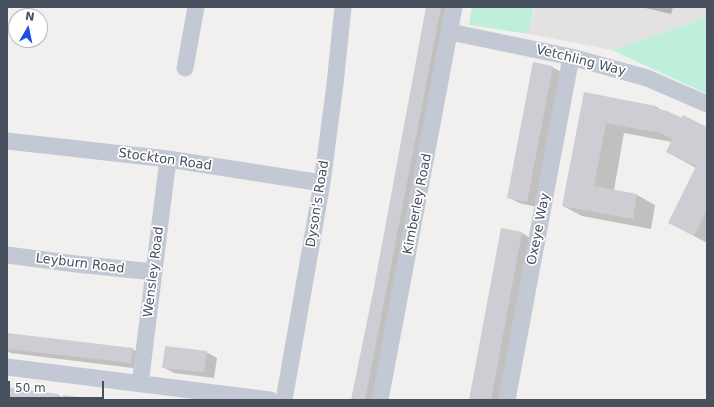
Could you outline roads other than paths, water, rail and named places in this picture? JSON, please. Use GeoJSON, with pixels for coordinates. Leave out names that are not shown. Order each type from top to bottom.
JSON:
{"type":"FeatureCollection","features":[{"type":"Feature","properties":{"kind":"street"},"geometry":{"type":"LineString","coordinates":[[185,68],[196,7]]}},
{"type":"Feature","properties":{"kind":"street","name":"Dyson's Road"},"geometry":{"type":"LineString","coordinates":[[284,400],[322,183],[335,84],[342,7]]}},
{"type":"Feature","properties":{"kind":"street","name":"Kimberley Road"},"geometry":{"type":"LineString","coordinates":[[380,400],[454,7]]}},
{"type":"Feature","properties":{"kind":"street","name":"Vetchling Way"},"geometry":{"type":"LineString","coordinates":[[450,32],[571,57],[647,78],[707,104]]}},
{"type":"Feature","properties":{"kind":"street","name":"Oxeye Way"},"geometry":{"type":"LineString","coordinates":[[507,400],[571,57]]}},
{"type":"Feature","properties":{"kind":"street","name":"Stockton Road"},"geometry":{"type":"LineString","coordinates":[[7,141],[168,159],[322,183]]}},
{"type":"Feature","properties":{"kind":"street","name":"Wensley Road"},"geometry":{"type":"LineString","coordinates":[[140,384],[168,159]]}},
{"type":"Feature","properties":{"kind":"street","name":"Leyburn Road"},"geometry":{"type":"LineString","coordinates":[[7,255],[154,272]]}},
{"type":"Feature","properties":{"kind":"street"},"geometry":{"type":"LineString","coordinates":[[7,367],[270,400]]}}]}
